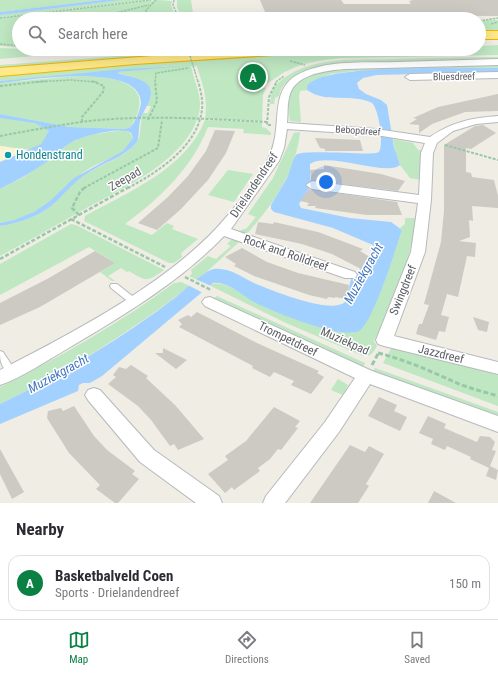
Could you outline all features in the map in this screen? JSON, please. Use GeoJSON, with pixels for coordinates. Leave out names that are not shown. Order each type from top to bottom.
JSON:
{"type":"FeatureCollection","features":[{"type":"Feature","properties":{"kind":"highway"},"geometry":{"type":"LineString","coordinates":[[486,35],[498,35]]}},
{"type":"Feature","properties":{"kind":"highway"},"geometry":{"type":"LineString","coordinates":[[486,42],[498,42]]}},
{"type":"Feature","properties":{"kind":"highway"},"geometry":{"type":"LineString","coordinates":[[2,64],[91,56]]}},
{"type":"Feature","properties":{"kind":"highway"},"geometry":{"type":"LineString","coordinates":[[2,64],[135,60],[196,56]]}},
{"type":"Feature","properties":{"kind":"street","name":"Drielandendreef"},"geometry":{"type":"LineString","coordinates":[[6,375],[66,343],[133,301],[175,272],[222,231],[251,194],[275,157],[280,143],[283,126],[283,106],[286,89],[302,76],[322,69],[373,64],[498,62]]}},
{"type":"Feature","properties":{"kind":"street","name":"Bluesdreef"},"geometry":{"type":"LineString","coordinates":[[410,77],[498,76]]}},
{"type":"Feature","properties":{"kind":"street"},"geometry":{"type":"LineString","coordinates":[[432,141],[449,128],[475,121],[498,119]]}},
{"type":"Feature","properties":{"kind":"street","name":"Bebopdreef"},"geometry":{"type":"LineString","coordinates":[[283,126],[398,134],[432,141]]}},
{"type":"Feature","properties":{"kind":"street","name":"Swingdreef"},"geometry":{"type":"LineString","coordinates":[[381,347],[418,252],[425,200],[427,153],[432,141]]}},
{"type":"Feature","properties":{"kind":"street"},"geometry":{"type":"LineString","coordinates":[[312,185],[425,200]]}},
{"type":"Feature","properties":{"kind":"street","name":"Rock and Rolldreef"},"geometry":{"type":"LineString","coordinates":[[222,231],[350,275]]}},
{"type":"Feature","properties":{"kind":"street","name":"Trompetdreef"},"geometry":{"type":"LineString","coordinates":[[213,295],[498,424]]}},
{"type":"Feature","properties":{"kind":"street","name":"Jazzdreef"},"geometry":{"type":"LineString","coordinates":[[381,347],[498,368]]}},
{"type":"Feature","properties":{"kind":"street"},"geometry":{"type":"LineString","coordinates":[[273,503],[332,427],[372,366]]}},
{"type":"Feature","properties":{"kind":"street"},"geometry":{"type":"LineString","coordinates":[[94,395],[147,456],[212,503]]}},
{"type":"Feature","properties":{"kind":"lane"},"geometry":{"type":"LineString","coordinates":[[114,286],[133,301]]}},
{"type":"Feature","properties":{"kind":"lane"},"geometry":{"type":"LineString","coordinates":[[0,354],[6,375]]}},
{"type":"Feature","properties":{"kind":"path"},"geometry":{"type":"LineString","coordinates":[[52,12],[152,0]]}},
{"type":"Feature","properties":{"kind":"path"},"geometry":{"type":"LineString","coordinates":[[123,12],[149,5],[156,0]]}},
{"type":"Feature","properties":{"kind":"path"},"geometry":{"type":"LineString","coordinates":[[174,0],[173,6],[176,12]]}},
{"type":"Feature","properties":{"kind":"path"},"geometry":{"type":"LineString","coordinates":[[146,12],[149,5]]}},
{"type":"Feature","properties":{"kind":"path"},"geometry":{"type":"LineString","coordinates":[[0,18],[12,17]]}},
{"type":"Feature","properties":{"kind":"path"},"geometry":{"type":"LineString","coordinates":[[486,20],[498,18]]}},
{"type":"Feature","properties":{"kind":"path"},"geometry":{"type":"LineString","coordinates":[[0,44],[12,45]]}},
{"type":"Feature","properties":{"kind":"path","name":"Zeepad"},"geometry":{"type":"LineString","coordinates":[[0,259],[136,183],[163,165],[183,146],[200,119],[202,98],[190,56]]}},
{"type":"Feature","properties":{"kind":"path"},"geometry":{"type":"LineString","coordinates":[[286,61],[307,66]]}},
{"type":"Feature","properties":{"kind":"path"},"geometry":{"type":"LineString","coordinates":[[148,120],[156,101],[156,73],[200,68]]}},
{"type":"Feature","properties":{"kind":"path"},"geometry":{"type":"LineString","coordinates":[[0,86],[74,80],[89,80],[102,84],[104,89],[103,92],[83,115],[82,122]]}},
{"type":"Feature","properties":{"kind":"path"},"geometry":{"type":"LineString","coordinates":[[0,136],[82,122],[200,119],[268,122]]}},
{"type":"Feature","properties":{"kind":"path"},"geometry":{"type":"LineString","coordinates":[[79,215],[72,208],[80,192],[86,187],[158,148],[162,120]]}},
{"type":"Feature","properties":{"kind":"path"},"geometry":{"type":"LineString","coordinates":[[432,141],[498,160]]}},
{"type":"Feature","properties":{"kind":"path"},"geometry":{"type":"LineString","coordinates":[[71,219],[175,272]]}},
{"type":"Feature","properties":{"kind":"path"},"geometry":{"type":"LineString","coordinates":[[189,279],[213,295]]}},
{"type":"Feature","properties":{"kind":"path"},"geometry":{"type":"LineString","coordinates":[[372,366],[381,347],[409,364],[440,374],[460,384],[498,396]]}},
{"type":"Feature","properties":{"kind":"green space"},"geometry":{"type":"Polygon","coordinates":[[[0,0],[102,0],[0,12],[0,0]]]}},
{"type":"Feature","properties":{"kind":"green space"},"geometry":{"type":"Polygon","coordinates":[[[121,0],[146,0],[43,12],[24,12],[121,0]]]}},
{"type":"Feature","properties":{"kind":"green space"},"geometry":{"type":"Polygon","coordinates":[[[157,0],[172,1],[171,5],[174,12],[52,12],[157,0]]]}},
{"type":"Feature","properties":{"kind":"green space"},"geometry":{"type":"Polygon","coordinates":[[[177,0],[191,0],[193,12],[179,12],[177,0]]]}},
{"type":"Feature","properties":{"kind":"green space"},"geometry":{"type":"Polygon","coordinates":[[[12,14],[12,16],[0,17],[0,15],[12,14]]]}},
{"type":"Feature","properties":{"kind":"green space"},"geometry":{"type":"Polygon","coordinates":[[[12,17],[12,47],[0,46],[0,18],[12,17]]]}},
{"type":"Feature","properties":{"kind":"green space"},"geometry":{"type":"Polygon","coordinates":[[[486,20],[498,20],[498,31],[486,32],[486,20]]]}},
{"type":"Feature","properties":{"kind":"green space"},"geometry":{"type":"Polygon","coordinates":[[[498,45],[498,55],[486,55],[486,46],[498,45]]]}},
{"type":"Feature","properties":{"kind":"green space"},"geometry":{"type":"Polygon","coordinates":[[[0,48],[12,49],[12,56],[34,56],[0,59],[0,48]]]}},
{"type":"Feature","properties":{"kind":"green space"},"geometry":{"type":"Polygon","coordinates":[[[119,56],[177,56],[0,70],[0,65],[119,56]]]}},
{"type":"Feature","properties":{"kind":"green space"},"geometry":{"type":"Polygon","coordinates":[[[446,56],[341,58],[308,63],[295,67],[270,82],[258,86],[266,88],[263,95],[262,121],[205,119],[206,104],[203,86],[197,66],[191,66],[199,95],[200,107],[192,130],[182,145],[167,159],[134,182],[0,256],[0,226],[31,218],[46,210],[81,178],[121,156],[138,140],[143,113],[148,113],[151,106],[146,106],[150,98],[151,91],[145,82],[119,74],[118,72],[181,65],[0,81],[0,76],[119,65],[239,57],[446,56]]]}},
{"type":"Feature","properties":{"kind":"green space"},"geometry":{"type":"Polygon","coordinates":[[[498,57],[498,60],[348,64],[301,73],[293,77],[284,85],[279,96],[275,98],[274,104],[270,104],[274,89],[284,78],[309,66],[323,63],[352,60],[498,57]]]}},
{"type":"Feature","properties":{"kind":"green space"},"geometry":{"type":"Polygon","coordinates":[[[498,63],[498,68],[354,71],[331,74],[312,81],[307,90],[300,91],[301,122],[290,121],[289,108],[292,89],[304,78],[312,75],[335,69],[498,63]]]}},
{"type":"Feature","properties":{"kind":"green space"},"geometry":{"type":"Polygon","coordinates":[[[94,76],[109,78],[122,82],[133,88],[139,97],[139,110],[131,126],[125,129],[70,127],[0,114],[0,83],[94,76]]]}},
{"type":"Feature","properties":{"kind":"green space"},"geometry":{"type":"Polygon","coordinates":[[[0,118],[19,119],[39,124],[49,131],[47,137],[42,143],[32,149],[0,146],[0,118]]]}},
{"type":"Feature","properties":{"kind":"green space"},"geometry":{"type":"Polygon","coordinates":[[[205,120],[262,122],[262,127],[266,128],[271,135],[243,133],[244,129],[208,127],[193,156],[174,181],[150,204],[125,224],[152,235],[167,223],[174,226],[172,229],[198,239],[181,253],[182,257],[174,263],[169,263],[84,221],[85,216],[137,188],[170,166],[196,137],[205,120]]]}},
{"type":"Feature","properties":{"kind":"green space"},"geometry":{"type":"Polygon","coordinates":[[[123,130],[129,132],[133,138],[126,149],[82,173],[50,202],[35,212],[18,219],[0,223],[0,189],[24,177],[52,158],[71,142],[90,135],[123,130]]]}},
{"type":"Feature","properties":{"kind":"green space"},"geometry":{"type":"Polygon","coordinates":[[[300,132],[298,147],[288,175],[273,201],[245,236],[237,234],[243,229],[246,229],[256,217],[248,214],[273,178],[294,133],[300,132]]]}},
{"type":"Feature","properties":{"kind":"green space"},"geometry":{"type":"Polygon","coordinates":[[[393,139],[413,143],[418,150],[421,150],[420,180],[410,178],[400,165],[393,139]]]}},
{"type":"Feature","properties":{"kind":"green space"},"geometry":{"type":"Polygon","coordinates":[[[228,170],[253,174],[234,202],[208,195],[228,170]]]}},
{"type":"Feature","properties":{"kind":"green space"},"geometry":{"type":"Polygon","coordinates":[[[405,218],[417,218],[406,266],[395,297],[374,341],[377,346],[373,353],[367,356],[361,355],[286,323],[209,285],[215,283],[227,286],[267,308],[303,321],[352,333],[358,331],[365,324],[383,285],[402,230],[400,228],[405,224],[405,218]]]}},
{"type":"Feature","properties":{"kind":"green space"},"geometry":{"type":"Polygon","coordinates":[[[71,224],[76,225],[164,270],[154,277],[144,279],[121,268],[108,276],[115,281],[112,281],[100,272],[115,263],[89,247],[0,295],[0,264],[71,224]]]}},
{"type":"Feature","properties":{"kind":"green space"},"geometry":{"type":"Polygon","coordinates":[[[232,239],[240,241],[198,280],[189,276],[192,274],[191,270],[208,256],[216,259],[231,246],[227,244],[232,239]]]}},
{"type":"Feature","properties":{"kind":"green space"},"geometry":{"type":"Polygon","coordinates":[[[181,282],[190,286],[145,319],[98,350],[50,378],[0,404],[0,387],[89,339],[111,326],[174,283],[181,282]]]}},
{"type":"Feature","properties":{"kind":"green space"},"geometry":{"type":"Polygon","coordinates":[[[217,296],[365,363],[363,368],[213,299],[217,296]]]}},
{"type":"Feature","properties":{"kind":"green space"},"geometry":{"type":"Polygon","coordinates":[[[392,347],[498,375],[498,406],[383,363],[392,347]]]}},
{"type":"Feature","properties":{"kind":"green space"},"geometry":{"type":"Polygon","coordinates":[[[375,368],[498,412],[498,418],[373,371],[375,368]]]}},
{"type":"Feature","properties":{"kind":"green space"},"geometry":{"type":"Polygon","coordinates":[[[338,379],[348,385],[343,395],[331,390],[338,379]]]}},
{"type":"Feature","properties":{"kind":"sand","name":"Hondenstrand"},"geometry":{"type":"Polygon","coordinates":[[[0,146],[29,150],[0,162],[0,146]]]}},
{"type":"Feature","properties":{"kind":"water"},"geometry":{"type":"Polygon","coordinates":[[[102,0],[121,0],[24,12],[12,12],[12,14],[0,15],[0,12],[102,0]]]}},
{"type":"Feature","properties":{"kind":"water"},"geometry":{"type":"Polygon","coordinates":[[[182,66],[118,72],[119,74],[142,80],[150,87],[150,99],[140,121],[137,142],[120,156],[94,169],[84,176],[72,185],[46,210],[31,218],[0,226],[0,223],[14,220],[34,212],[50,201],[74,178],[123,151],[133,138],[131,133],[126,131],[111,131],[78,140],[69,144],[54,157],[20,179],[0,189],[0,162],[41,144],[49,131],[35,123],[0,118],[0,114],[70,127],[125,129],[134,123],[139,112],[141,102],[135,89],[121,81],[102,77],[55,77],[0,83],[0,81],[125,69],[182,66]]]}},
{"type":"Feature","properties":{"kind":"water","name":"Muziekgracht"},"geometry":{"type":"Polygon","coordinates":[[[437,68],[498,68],[498,72],[377,75],[363,78],[357,83],[359,89],[366,94],[381,100],[387,105],[394,147],[400,165],[393,168],[383,168],[330,160],[310,164],[310,187],[299,204],[301,208],[350,218],[391,222],[402,230],[377,300],[365,325],[359,331],[350,333],[338,332],[290,318],[254,302],[224,284],[213,283],[102,376],[90,383],[83,383],[79,385],[78,391],[0,424],[0,404],[46,381],[91,355],[176,297],[210,270],[219,269],[230,271],[273,291],[315,304],[327,306],[338,305],[345,302],[352,276],[379,254],[380,248],[333,228],[274,212],[271,209],[271,205],[287,178],[293,160],[296,155],[300,153],[379,152],[381,134],[379,119],[372,103],[365,100],[322,97],[307,90],[307,86],[315,80],[329,75],[347,72],[437,68]]]}},
{"type":"Feature","properties":{"kind":"pier"},"geometry":{"type":"Polygon","coordinates":[[[195,279],[211,286],[203,293],[188,285],[195,279]]]}},
{"type":"Feature","properties":{"kind":"building"},"geometry":{"type":"Polygon","coordinates":[[[260,0],[341,0],[344,4],[411,4],[409,1],[413,0],[498,0],[498,16],[486,16],[486,12],[265,12],[260,0]]]}},
{"type":"Feature","properties":{"kind":"building"},"geometry":{"type":"Polygon","coordinates":[[[498,94],[498,111],[465,112],[432,124],[419,133],[419,125],[409,124],[417,119],[413,118],[438,107],[498,94]]]}},
{"type":"Feature","properties":{"kind":"building"},"geometry":{"type":"Polygon","coordinates":[[[483,125],[496,133],[471,149],[466,148],[466,172],[471,173],[472,177],[494,180],[498,196],[498,208],[472,206],[473,221],[469,220],[470,237],[459,241],[476,243],[475,257],[467,256],[458,297],[447,294],[441,315],[449,317],[445,332],[439,331],[436,340],[416,334],[419,324],[422,324],[429,305],[424,304],[441,242],[444,211],[444,145],[475,126],[483,125]]]}},
{"type":"Feature","properties":{"kind":"building"},"geometry":{"type":"Polygon","coordinates":[[[215,130],[235,131],[226,153],[208,180],[181,209],[157,230],[138,223],[168,197],[188,176],[206,151],[215,130]]]}},
{"type":"Feature","properties":{"kind":"building"},"geometry":{"type":"Polygon","coordinates":[[[315,138],[360,140],[363,151],[325,151],[325,149],[320,148],[315,138]]]}},
{"type":"Feature","properties":{"kind":"building"},"geometry":{"type":"Polygon","coordinates":[[[324,165],[381,174],[405,181],[398,191],[311,180],[310,170],[324,169],[324,165]]]}},
{"type":"Feature","properties":{"kind":"building"},"geometry":{"type":"Polygon","coordinates":[[[309,189],[397,202],[402,215],[367,215],[315,208],[316,206],[307,206],[309,203],[300,201],[309,189]]]}},
{"type":"Feature","properties":{"kind":"building"},"geometry":{"type":"Polygon","coordinates":[[[258,222],[273,224],[274,222],[318,232],[363,249],[360,251],[373,259],[361,269],[332,254],[302,244],[255,234],[258,222]]]}},
{"type":"Feature","properties":{"kind":"building"},"geometry":{"type":"Polygon","coordinates":[[[242,248],[267,262],[298,273],[349,285],[346,299],[328,297],[327,299],[309,295],[254,276],[234,266],[236,264],[225,257],[242,248]]]}},
{"type":"Feature","properties":{"kind":"building"},"geometry":{"type":"Polygon","coordinates":[[[95,251],[115,263],[40,307],[0,325],[0,303],[49,278],[95,251]]]}},
{"type":"Feature","properties":{"kind":"building"},"geometry":{"type":"Polygon","coordinates":[[[197,312],[257,343],[319,371],[317,373],[324,377],[311,394],[291,385],[294,381],[274,372],[270,377],[252,368],[253,366],[179,327],[182,324],[178,320],[188,315],[191,317],[197,312]]]}},
{"type":"Feature","properties":{"kind":"building"},"geometry":{"type":"Polygon","coordinates":[[[473,317],[489,322],[487,332],[478,330],[473,317]]]}},
{"type":"Feature","properties":{"kind":"building"},"geometry":{"type":"Polygon","coordinates":[[[163,348],[187,360],[176,369],[155,353],[163,353],[163,348]]]}},
{"type":"Feature","properties":{"kind":"building"},"geometry":{"type":"Polygon","coordinates":[[[131,365],[148,376],[146,378],[175,405],[204,439],[178,450],[174,444],[170,446],[151,420],[138,406],[108,384],[116,377],[113,375],[119,367],[126,369],[131,365]]]}},
{"type":"Feature","properties":{"kind":"building"},"geometry":{"type":"Polygon","coordinates":[[[379,397],[397,405],[394,411],[407,417],[400,431],[368,416],[379,397]]]}},
{"type":"Feature","properties":{"kind":"building"},"geometry":{"type":"Polygon","coordinates":[[[74,406],[94,436],[107,450],[135,471],[132,474],[139,479],[118,503],[115,503],[96,489],[100,485],[69,453],[47,418],[48,411],[61,408],[63,411],[74,406]]]}},
{"type":"Feature","properties":{"kind":"building"},"geometry":{"type":"Polygon","coordinates":[[[274,407],[300,421],[295,427],[298,428],[281,450],[278,449],[270,459],[258,468],[260,471],[234,490],[232,487],[225,493],[208,474],[228,460],[225,456],[246,441],[274,407]]]}},
{"type":"Feature","properties":{"kind":"building"},"geometry":{"type":"Polygon","coordinates":[[[428,416],[446,424],[444,428],[477,442],[480,436],[490,437],[495,442],[492,450],[496,451],[490,466],[498,470],[496,480],[486,476],[489,468],[470,459],[471,457],[447,446],[445,450],[431,444],[433,439],[419,433],[428,416]]]}},
{"type":"Feature","properties":{"kind":"building"},"geometry":{"type":"Polygon","coordinates":[[[350,445],[365,452],[369,446],[384,454],[366,484],[369,486],[358,503],[310,503],[350,445]]]}},
{"type":"Feature","properties":{"kind":"building"},"geometry":{"type":"Polygon","coordinates":[[[0,449],[24,492],[12,499],[0,474],[0,449]]]}},
{"type":"Feature","properties":{"kind":"building"},"geometry":{"type":"Polygon","coordinates":[[[434,491],[456,503],[428,503],[434,491]]]}},
{"type":"Feature","properties":{"kind":"place","name":"Basketbalveld Coen"},"geometry":{"type":"Point","coordinates":[253,77]}},
{"type":"Feature","properties":{"kind":"place","name":"Hondenstrand"},"geometry":{"type":"Point","coordinates":[8,155]}}]}
